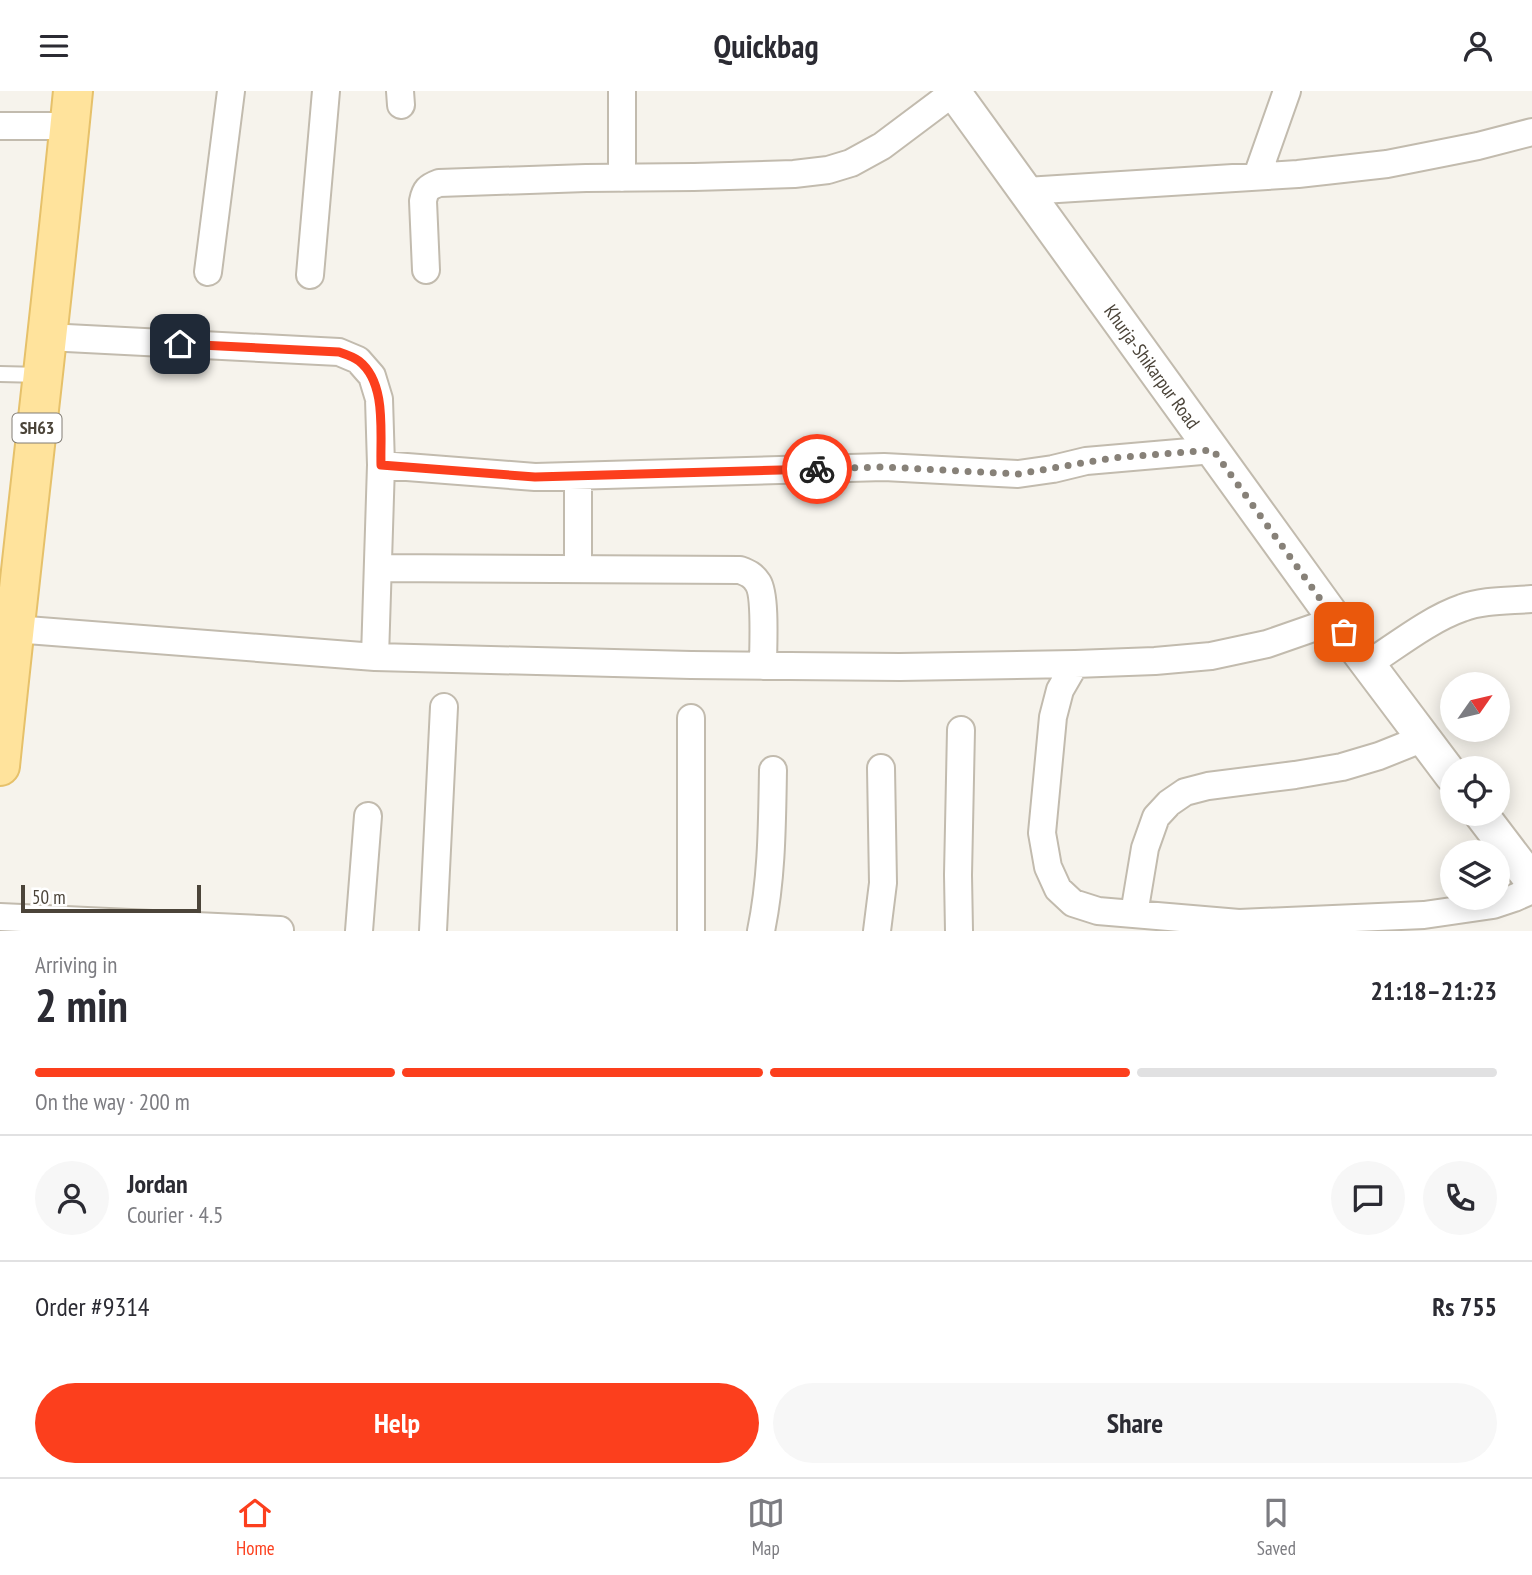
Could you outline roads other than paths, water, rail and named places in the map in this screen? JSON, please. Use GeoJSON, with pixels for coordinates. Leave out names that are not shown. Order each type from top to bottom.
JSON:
{"type":"FeatureCollection","features":[{"type":"Feature","properties":{"kind":"main road","name":"SH63"},"geometry":{"type":"LineString","coordinates":[[0,766],[14,629],[15,573],[43,375],[71,108]]}},
{"type":"Feature","properties":{"kind":"street"},"geometry":{"type":"LineString","coordinates":[[208,272],[231,91]]}},
{"type":"Feature","properties":{"kind":"street"},"geometry":{"type":"LineString","coordinates":[[310,275],[326,91]]}},
{"type":"Feature","properties":{"kind":"street"},"geometry":{"type":"LineString","coordinates":[[622,91],[622,178]]}},
{"type":"Feature","properties":{"kind":"street"},"geometry":{"type":"LineString","coordinates":[[1256,176],[1287,91]]}},
{"type":"Feature","properties":{"kind":"street"},"geometry":{"type":"LineString","coordinates":[[425,270],[423,201],[429,186],[439,183],[794,174],[828,170],[851,163],[882,146],[954,92]]}},
{"type":"Feature","properties":{"kind":"street","name":"Khurja-Shikarpur Road"},"geometry":{"type":"LineString","coordinates":[[954,92],[1440,760]]}},
{"type":"Feature","properties":{"kind":"street"},"geometry":{"type":"LineString","coordinates":[[0,126],[71,108]]}},
{"type":"Feature","properties":{"kind":"street"},"geometry":{"type":"LineString","coordinates":[[1026,191],[1298,174],[1387,164],[1532,132]]}},
{"type":"Feature","properties":{"kind":"street"},"geometry":{"type":"LineString","coordinates":[[47,337],[339,352],[358,360],[372,376],[379,399],[381,465],[375,657]]}},
{"type":"Feature","properties":{"kind":"street"},"geometry":{"type":"LineString","coordinates":[[381,465],[535,477],[884,467],[1018,474],[1112,458],[1213,450]]}},
{"type":"Feature","properties":{"kind":"street"},"geometry":{"type":"LineString","coordinates":[[578,476],[578,569]]}},
{"type":"Feature","properties":{"kind":"street"},"geometry":{"type":"LineString","coordinates":[[379,568],[740,570],[751,575],[760,585],[763,666]]}},
{"type":"Feature","properties":{"kind":"street"},"geometry":{"type":"LineString","coordinates":[[1368,664],[1462,607],[1532,599]]}},
{"type":"Feature","properties":{"kind":"street"},"geometry":{"type":"LineString","coordinates":[[14,629],[375,657],[900,667],[1075,664],[1211,656],[1267,644],[1336,620]]}},
{"type":"Feature","properties":{"kind":"street"},"geometry":{"type":"LineString","coordinates":[[1075,664],[1060,690],[1053,717],[1042,833],[1048,867],[1058,889],[1073,903],[1098,911],[1239,927],[1437,913],[1493,905],[1532,890]]}},
{"type":"Feature","properties":{"kind":"street"},"geometry":{"type":"LineString","coordinates":[[433,931],[444,707]]}},
{"type":"Feature","properties":{"kind":"street"},"geometry":{"type":"LineString","coordinates":[[691,718],[691,931]]}},
{"type":"Feature","properties":{"kind":"street"},"geometry":{"type":"LineString","coordinates":[[958,931],[961,730]]}},
{"type":"Feature","properties":{"kind":"street"},"geometry":{"type":"LineString","coordinates":[[1134,914],[1145,848],[1156,817],[1169,803],[1185,792],[1208,786],[1342,767],[1424,738]]}},
{"type":"Feature","properties":{"kind":"street"},"geometry":{"type":"LineString","coordinates":[[877,931],[883,883],[881,768]]}},
{"type":"Feature","properties":{"kind":"street"},"geometry":{"type":"LineString","coordinates":[[761,931],[771,855],[774,770]]}},
{"type":"Feature","properties":{"kind":"street"},"geometry":{"type":"LineString","coordinates":[[359,931],[368,815]]}},
{"type":"Feature","properties":{"kind":"street"},"geometry":{"type":"LineString","coordinates":[[1490,826],[1532,881]]}},
{"type":"Feature","properties":{"kind":"street"},"geometry":{"type":"LineString","coordinates":[[0,917],[280,930]]}},
{"type":"Feature","properties":{"kind":"lane"},"geometry":{"type":"LineString","coordinates":[[0,374],[43,375]]}}]}
